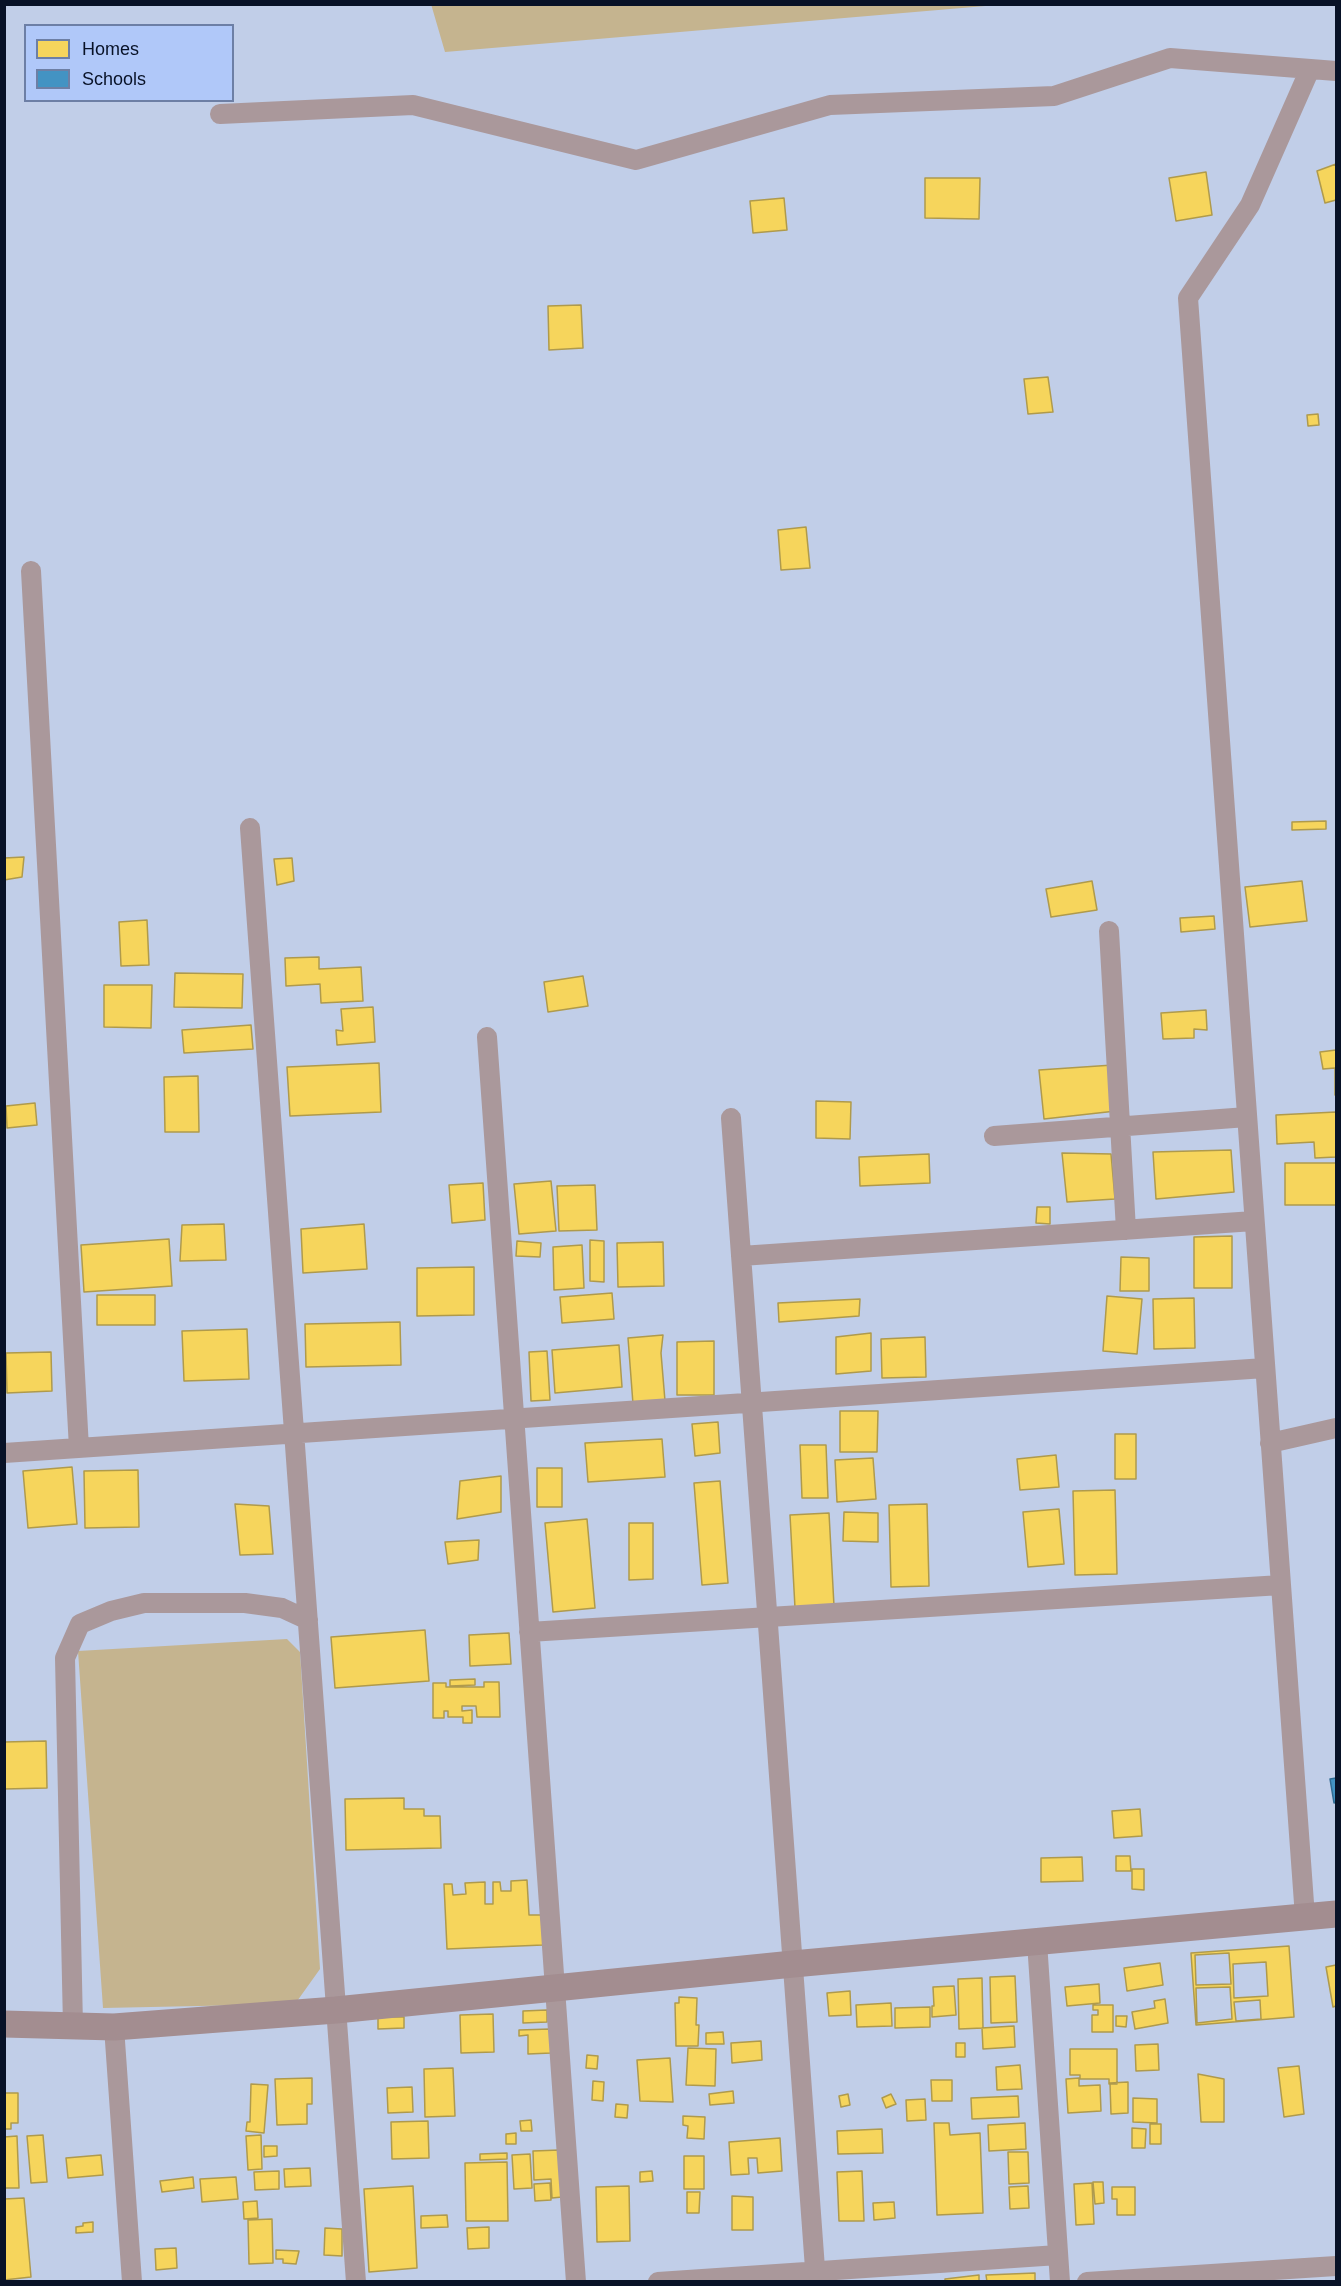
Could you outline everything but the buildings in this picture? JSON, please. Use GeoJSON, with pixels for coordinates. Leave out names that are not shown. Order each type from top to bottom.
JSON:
{"type":"FeatureCollection","features":[{"type":"Feature","properties":{"kind":"street"},"geometry":{"type":"LineString","coordinates":[[220,114],[413,105],[636,160],[830,105],[1054,96],[1170,58],[1336,71]]}},
{"type":"Feature","properties":{"kind":"street"},"geometry":{"type":"LineString","coordinates":[[1305,1917],[1188,298],[1251,205],[1310,69]]}},
{"type":"Feature","properties":{"kind":"street"},"geometry":{"type":"LineString","coordinates":[[31,571],[79,1448]]}},
{"type":"Feature","properties":{"kind":"street"},"geometry":{"type":"LineString","coordinates":[[250,828],[356,2282]]}},
{"type":"Feature","properties":{"kind":"street"},"geometry":{"type":"LineString","coordinates":[[1109,930],[1126,1230]]}},
{"type":"Feature","properties":{"kind":"street"},"geometry":{"type":"LineString","coordinates":[[487,1037],[576,2282]]}},
{"type":"Feature","properties":{"kind":"street"},"geometry":{"type":"LineString","coordinates":[[994,1136],[1247,1117]]}},
{"type":"Feature","properties":{"kind":"street"},"geometry":{"type":"LineString","coordinates":[[731,1118],[815,2276]]}},
{"type":"Feature","properties":{"kind":"street"},"geometry":{"type":"LineString","coordinates":[[741,1256],[1254,1221]]}},
{"type":"Feature","properties":{"kind":"street"},"geometry":{"type":"LineString","coordinates":[[4,1453],[1265,1368]]}},
{"type":"Feature","properties":{"kind":"street"},"geometry":{"type":"LineString","coordinates":[[1270,1443],[1336,1428]]}},
{"type":"Feature","properties":{"kind":"street"},"geometry":{"type":"LineString","coordinates":[[529,1632],[1281,1585]]}},
{"type":"Feature","properties":{"kind":"street"},"geometry":{"type":"LineString","coordinates":[[73,2026],[65,1658],[80,1624],[111,1611],[144,1603],[245,1603],[282,1608],[308,1620]]}},
{"type":"Feature","properties":{"kind":"street"},"geometry":{"type":"LineString","coordinates":[[4,2024],[114,2027],[336,2010],[793,1964],[1336,1914]]}},
{"type":"Feature","properties":{"kind":"street"},"geometry":{"type":"LineString","coordinates":[[1037,1942],[1060,2282]]}},
{"type":"Feature","properties":{"kind":"street"},"geometry":{"type":"LineString","coordinates":[[114,2027],[132,2282]]}},
{"type":"Feature","properties":{"kind":"street"},"geometry":{"type":"LineString","coordinates":[[658,2282],[815,2276],[1058,2255]]}},
{"type":"Feature","properties":{"kind":"street"},"geometry":{"type":"LineString","coordinates":[[1087,2282],[1336,2266]]}},
{"type":"Feature","properties":{"kind":"shaded area"},"geometry":{"type":"Polygon","coordinates":[[[431,4],[997,4],[997,5],[445,52],[431,4]]]}},
{"type":"Feature","properties":{"kind":"shaded area"},"geometry":{"type":"Polygon","coordinates":[[[287,1639],[300,1652],[320,1969],[295,2004],[103,2008],[78,1651],[287,1639]]]}}]}
